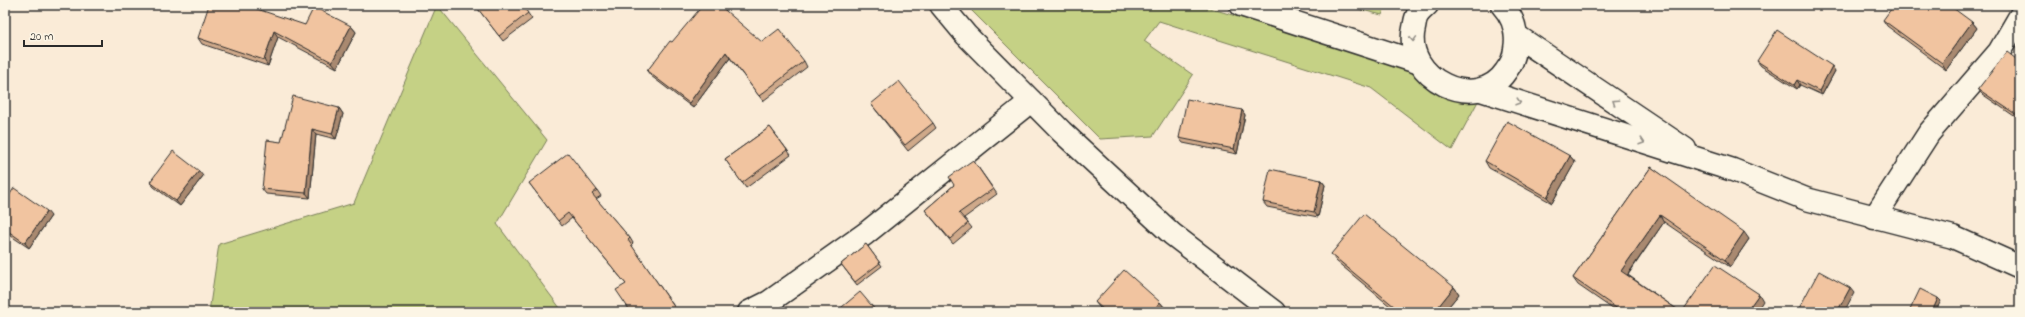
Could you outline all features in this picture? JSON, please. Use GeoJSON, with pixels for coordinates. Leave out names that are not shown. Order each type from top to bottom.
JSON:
{"type":"FeatureCollection","features":[{"type":"Feature","properties":{"kind":"street"},"geometry":{"type":"LineString","coordinates":[[941,5],[966,35],[1062,132],[1172,234],[1274,312]]}},
{"type":"Feature","properties":{"kind":"street"},"geometry":{"type":"LineString","coordinates":[[1241,5],[1417,62],[1434,79],[1458,90],[1481,90],[1706,163],[1733,170],[1806,199],[1874,218],[1953,237],[2020,267]]}},
{"type":"Feature","properties":{"kind":"street"},"geometry":{"type":"LineString","coordinates":[[1417,62],[1412,38],[1417,16],[1428,5]]}},
{"type":"Feature","properties":{"kind":"street"},"geometry":{"type":"LineString","coordinates":[[1481,90],[1501,79],[1514,59],[1517,36],[1510,14],[1502,5]]}},
{"type":"Feature","properties":{"kind":"street"},"geometry":{"type":"LineString","coordinates":[[1874,218],[1929,133],[1999,52],[2020,16]]}},
{"type":"Feature","properties":{"kind":"street"},"geometry":{"type":"LineString","coordinates":[[1517,36],[1706,163]]}},
{"type":"Feature","properties":{"kind":"street"},"geometry":{"type":"LineString","coordinates":[[749,312],[769,302],[865,234],[1031,101]]}},
{"type":"Feature","properties":{"kind":"green space"},"geometry":{"type":"Polygon","coordinates":[[[437,5],[547,140],[497,224],[563,312],[209,312],[219,244],[354,203],[437,5]]]}},
{"type":"Feature","properties":{"kind":"green space"},"geometry":{"type":"Polygon","coordinates":[[[966,5],[1199,5],[1484,90],[1452,150],[1371,88],[1159,21],[1144,41],[1193,75],[1153,136],[1100,139],[966,5]]]}},
{"type":"Feature","properties":{"kind":"green space"},"geometry":{"type":"Polygon","coordinates":[[[1342,5],[1386,5],[1382,15],[1342,5]]]}},
{"type":"Feature","properties":{"kind":"building"},"geometry":{"type":"Polygon","coordinates":[[[209,5],[245,5],[305,25],[314,7],[351,26],[332,62],[274,31],[264,60],[198,38],[209,5]]]}},
{"type":"Feature","properties":{"kind":"building"},"geometry":{"type":"Polygon","coordinates":[[[475,5],[522,5],[528,13],[499,36],[475,5]]]}},
{"type":"Feature","properties":{"kind":"building"},"geometry":{"type":"Polygon","coordinates":[[[703,5],[719,5],[762,42],[779,29],[804,61],[759,96],[726,52],[689,103],[647,71],[670,41],[672,42],[703,5]]]}},
{"type":"Feature","properties":{"kind":"building"},"geometry":{"type":"Polygon","coordinates":[[[1894,5],[1949,5],[1972,22],[1942,63],[1883,20],[1894,5]]]}},
{"type":"Feature","properties":{"kind":"building"},"geometry":{"type":"Polygon","coordinates":[[[1777,30],[1832,66],[1819,91],[1797,80],[1794,85],[1757,61],[1777,30]]]}},
{"type":"Feature","properties":{"kind":"building"},"geometry":{"type":"Polygon","coordinates":[[[2007,52],[2020,62],[2020,117],[1978,89],[2007,52]]]}},
{"type":"Feature","properties":{"kind":"building"},"geometry":{"type":"Polygon","coordinates":[[[899,81],[933,123],[905,145],[871,104],[899,81]]]}},
{"type":"Feature","properties":{"kind":"building"},"geometry":{"type":"Polygon","coordinates":[[[293,96],[339,108],[332,134],[312,129],[306,193],[262,189],[267,140],[281,142],[293,96]]]}},
{"type":"Feature","properties":{"kind":"building"},"geometry":{"type":"Polygon","coordinates":[[[1187,99],[1242,110],[1234,149],[1179,138],[1187,99]]]}},
{"type":"Feature","properties":{"kind":"building"},"geometry":{"type":"Polygon","coordinates":[[[1507,121],[1570,156],[1547,197],[1485,161],[1507,121]]]}},
{"type":"Feature","properties":{"kind":"building"},"geometry":{"type":"Polygon","coordinates":[[[770,127],[787,150],[742,183],[725,159],[770,127]]]}},
{"type":"Feature","properties":{"kind":"building"},"geometry":{"type":"Polygon","coordinates":[[[173,151],[199,171],[176,201],[150,182],[173,151]]]}},
{"type":"Feature","properties":{"kind":"building"},"geometry":{"type":"Polygon","coordinates":[[[568,153],[597,190],[592,194],[630,238],[628,240],[677,312],[631,312],[616,290],[626,284],[568,213],[558,221],[529,183],[568,153]]]}},
{"type":"Feature","properties":{"kind":"building"},"geometry":{"type":"Polygon","coordinates":[[[973,160],[993,189],[959,213],[968,223],[950,239],[925,210],[954,185],[949,177],[973,160]]]}},
{"type":"Feature","properties":{"kind":"building"},"geometry":{"type":"Polygon","coordinates":[[[1651,167],[1744,232],[1725,260],[1660,215],[1621,271],[1681,312],[1622,312],[1573,278],[1651,167]]]}},
{"type":"Feature","properties":{"kind":"building"},"geometry":{"type":"Polygon","coordinates":[[[1270,169],[1321,180],[1314,212],[1263,202],[1270,169]]]}},
{"type":"Feature","properties":{"kind":"building"},"geometry":{"type":"Polygon","coordinates":[[[14,188],[47,211],[25,243],[5,229],[5,202],[14,188]]]}},
{"type":"Feature","properties":{"kind":"building"},"geometry":{"type":"Polygon","coordinates":[[[1364,214],[1454,287],[1434,312],[1401,312],[1331,254],[1364,214]]]}},
{"type":"Feature","properties":{"kind":"building"},"geometry":{"type":"Polygon","coordinates":[[[866,244],[880,263],[855,282],[841,264],[866,244]]]}},
{"type":"Feature","properties":{"kind":"building"},"geometry":{"type":"Polygon","coordinates":[[[1715,265],[1759,294],[1746,312],[1682,312],[1715,265]]]}},
{"type":"Feature","properties":{"kind":"building"},"geometry":{"type":"Polygon","coordinates":[[[1124,270],[1160,302],[1152,312],[1106,312],[1095,302],[1124,270]]]}},
{"type":"Feature","properties":{"kind":"building"},"geometry":{"type":"Polygon","coordinates":[[[1819,271],[1850,288],[1837,312],[1797,312],[1819,271]]]}},
{"type":"Feature","properties":{"kind":"building"},"geometry":{"type":"Polygon","coordinates":[[[1920,289],[1938,298],[1932,312],[1909,312],[1920,289]]]}},
{"type":"Feature","properties":{"kind":"building"},"geometry":{"type":"Polygon","coordinates":[[[860,292],[877,312],[836,312],[860,292]]]}}]}
